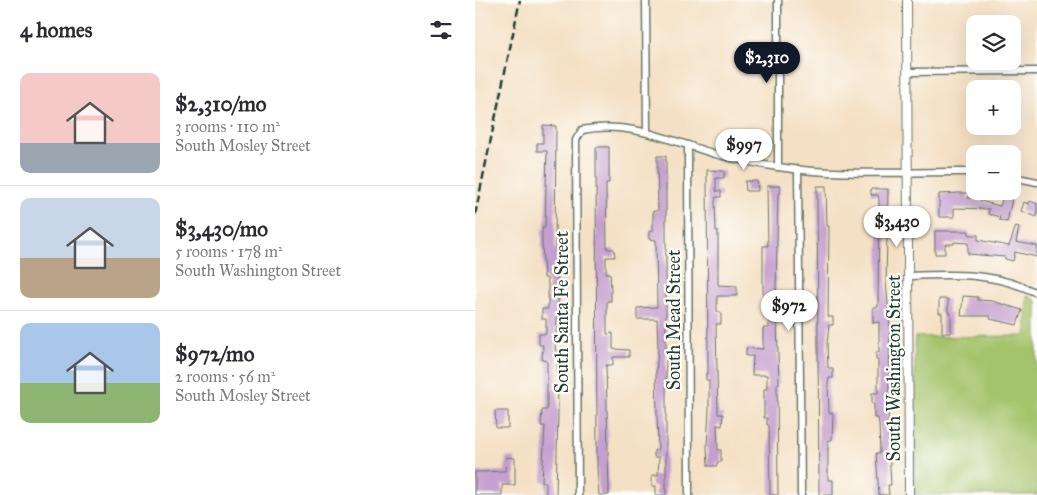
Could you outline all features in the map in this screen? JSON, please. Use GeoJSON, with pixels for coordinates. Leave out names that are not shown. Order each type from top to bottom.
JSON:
{"type":"FeatureCollection","features":[{"type":"Feature","properties":{"kind":"street"},"geometry":{"type":"LineString","coordinates":[[646,0],[647,132],[717,154],[778,168],[908,173],[966,172]]}},
{"type":"Feature","properties":{"kind":"street"},"geometry":{"type":"LineString","coordinates":[[778,0],[778,168]]}},
{"type":"Feature","properties":{"kind":"street","name":"South Washington Street"},"geometry":{"type":"LineString","coordinates":[[907,0],[909,495]]}},
{"type":"Feature","properties":{"kind":"street"},"geometry":{"type":"LineString","coordinates":[[908,72],[1037,71]]}},
{"type":"Feature","properties":{"kind":"street","name":"South Santa Fe Street"},"geometry":{"type":"LineString","coordinates":[[578,495],[576,140],[582,130],[603,128],[647,132]]}},
{"type":"Feature","properties":{"kind":"street","name":"South Mead Street"},"geometry":{"type":"LineString","coordinates":[[688,145],[689,495]]}},
{"type":"Feature","properties":{"kind":"street"},"geometry":{"type":"LineString","coordinates":[[798,168],[801,495]]}},
{"type":"Feature","properties":{"kind":"street"},"geometry":{"type":"LineString","coordinates":[[1021,178],[1037,182]]}},
{"type":"Feature","properties":{"kind":"street"},"geometry":{"type":"LineString","coordinates":[[908,276],[961,274],[993,277],[1006,280],[1037,293]]}},
{"type":"Feature","properties":{"kind":"green space"},"geometry":{"type":"Polygon","coordinates":[[[1027,296],[1037,301],[1037,495],[915,495],[915,337],[1025,336],[1027,296]]]}},
{"type":"Feature","properties":{"kind":"building"},"geometry":{"type":"Polygon","coordinates":[[[543,125],[556,126],[555,249],[557,249],[557,289],[559,289],[555,350],[557,350],[558,411],[556,495],[546,495],[546,482],[542,482],[545,426],[541,426],[542,410],[547,410],[547,361],[542,360],[543,345],[539,345],[539,334],[546,334],[546,319],[542,319],[542,309],[548,309],[548,284],[547,278],[544,278],[542,244],[542,228],[545,228],[547,151],[537,151],[537,143],[543,143],[543,125]]]}},
{"type":"Feature","properties":{"kind":"building"},"geometry":{"type":"Polygon","coordinates":[[[596,147],[609,147],[609,183],[606,183],[607,249],[614,249],[615,257],[606,257],[606,273],[610,273],[611,289],[611,301],[607,301],[607,334],[613,333],[613,349],[629,350],[629,357],[613,357],[613,365],[606,365],[609,495],[599,495],[597,467],[596,147]]]}},
{"type":"Feature","properties":{"kind":"building"},"geometry":{"type":"Polygon","coordinates":[[[657,156],[666,156],[666,495],[656,495],[656,486],[652,486],[652,475],[658,475],[659,457],[654,457],[654,450],[658,450],[657,319],[637,319],[637,308],[657,307],[656,240],[649,239],[649,231],[653,231],[653,211],[658,211],[657,156]]]}},
{"type":"Feature","properties":{"kind":"building"},"geometry":{"type":"Polygon","coordinates":[[[707,170],[724,171],[724,178],[716,178],[716,191],[721,191],[721,197],[716,197],[715,202],[716,231],[718,231],[718,285],[737,286],[737,296],[717,296],[717,312],[721,312],[721,324],[716,324],[718,414],[723,414],[722,426],[717,425],[718,450],[721,450],[721,462],[717,462],[717,466],[708,466],[707,446],[709,380],[706,380],[706,373],[708,373],[707,170]]]}},
{"type":"Feature","properties":{"kind":"building"},"geometry":{"type":"Polygon","coordinates":[[[745,181],[757,181],[758,191],[746,191],[745,181]]]}},
{"type":"Feature","properties":{"kind":"building"},"geometry":{"type":"Polygon","coordinates":[[[767,186],[780,186],[780,194],[778,194],[776,289],[779,384],[777,384],[778,495],[770,495],[769,425],[767,425],[767,418],[764,418],[764,389],[767,389],[767,375],[752,375],[753,356],[746,356],[746,348],[763,349],[763,328],[769,328],[767,297],[763,297],[763,246],[768,246],[767,186]]]}},
{"type":"Feature","properties":{"kind":"building"},"geometry":{"type":"Polygon","coordinates":[[[817,186],[826,186],[827,226],[829,226],[828,317],[833,317],[833,325],[829,325],[827,344],[828,368],[833,368],[833,378],[829,378],[828,384],[829,413],[833,413],[832,440],[828,440],[828,480],[833,480],[833,495],[819,495],[817,186]]]}},
{"type":"Feature","properties":{"kind":"building"},"geometry":{"type":"Polygon","coordinates":[[[871,189],[888,189],[886,282],[890,327],[888,429],[891,485],[888,485],[889,495],[879,495],[876,453],[880,453],[879,424],[878,418],[874,418],[874,404],[872,404],[872,393],[878,393],[878,359],[876,359],[876,352],[879,352],[879,322],[873,323],[873,307],[878,307],[879,201],[878,195],[871,195],[871,189]]]}},
{"type":"Feature","properties":{"kind":"building"},"geometry":{"type":"Polygon","coordinates":[[[966,193],[966,200],[980,200],[1000,206],[1002,200],[1012,200],[1007,222],[999,220],[1000,217],[988,214],[989,209],[954,208],[954,217],[939,217],[939,194],[966,193]]]}},
{"type":"Feature","properties":{"kind":"building"},"geometry":{"type":"Polygon","coordinates":[[[1030,201],[1037,204],[1037,217],[1021,211],[1024,202],[1029,204],[1030,201]]]}},
{"type":"Feature","properties":{"kind":"building"},"geometry":{"type":"Polygon","coordinates":[[[1016,226],[1019,227],[1016,242],[1037,246],[1037,257],[1015,252],[1013,261],[1005,259],[1005,257],[968,254],[968,243],[954,242],[954,244],[945,244],[945,254],[935,254],[935,231],[969,231],[969,235],[978,235],[978,240],[1009,246],[1016,226]]]}},
{"type":"Feature","properties":{"kind":"building"},"geometry":{"type":"Polygon","coordinates":[[[963,296],[978,297],[978,300],[992,301],[1022,310],[1017,325],[990,319],[991,316],[961,316],[963,296]]]}},
{"type":"Feature","properties":{"kind":"building"},"geometry":{"type":"Polygon","coordinates":[[[939,299],[948,299],[948,313],[951,313],[951,333],[942,333],[942,313],[939,313],[939,299]]]}},
{"type":"Feature","properties":{"kind":"building"},"geometry":{"type":"Polygon","coordinates":[[[495,411],[508,411],[508,428],[496,428],[495,411]]]}},
{"type":"Feature","properties":{"kind":"building"},"geometry":{"type":"Polygon","coordinates":[[[506,457],[515,458],[515,485],[502,485],[502,495],[475,495],[475,472],[505,471],[506,457]]]}},
{"type":"Feature","properties":{"kind":"railway"},"geometry":{"type":"LineString","coordinates":[[475,215],[520,0]]}}]}
